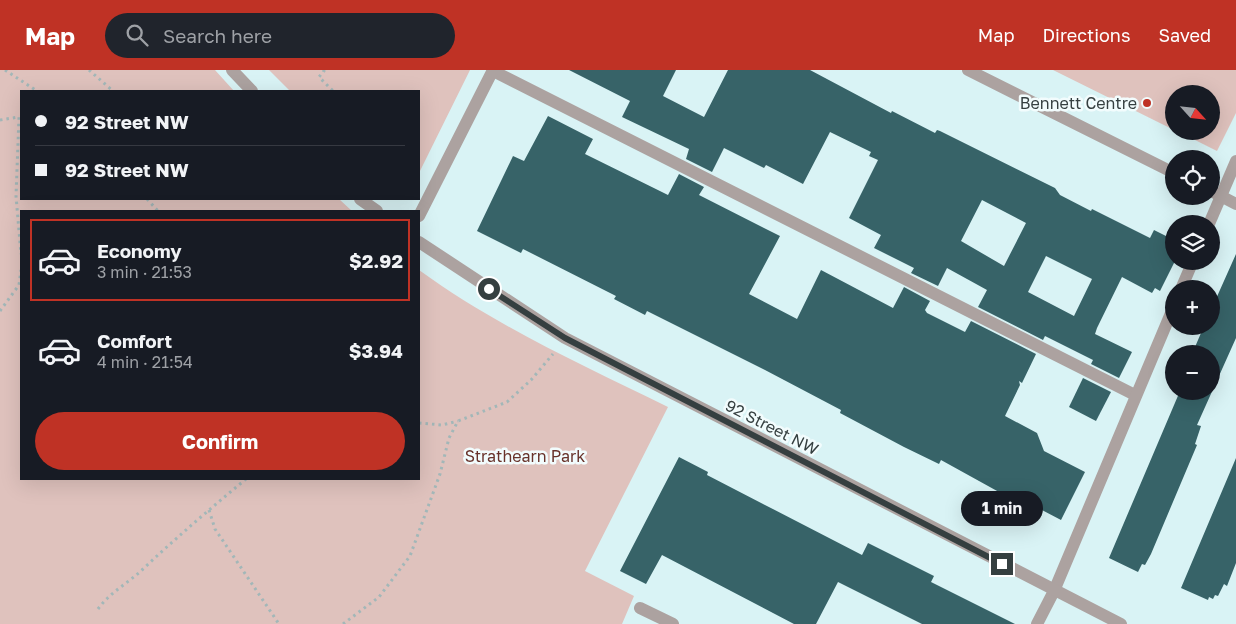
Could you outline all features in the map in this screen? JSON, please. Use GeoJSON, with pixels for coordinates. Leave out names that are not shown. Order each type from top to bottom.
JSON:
{"type":"FeatureCollection","features":[{"type":"Feature","properties":{"kind":"street"},"geometry":{"type":"LineString","coordinates":[[232,70],[251,90]]}},
{"type":"Feature","properties":{"kind":"street"},"geometry":{"type":"LineString","coordinates":[[968,70],[1165,168]]}},
{"type":"Feature","properties":{"kind":"street"},"geometry":{"type":"LineString","coordinates":[[420,214],[493,71],[1135,395]]}},
{"type":"Feature","properties":{"kind":"street"},"geometry":{"type":"LineString","coordinates":[[1220,187],[1236,161]]}},
{"type":"Feature","properties":{"kind":"street"},"geometry":{"type":"LineString","coordinates":[[1220,196],[1236,204]]}},
{"type":"Feature","properties":{"kind":"street"},"geometry":{"type":"LineString","coordinates":[[361,200],[376,210]]}},
{"type":"Feature","properties":{"kind":"street","name":"92 Street NW"},"geometry":{"type":"LineString","coordinates":[[420,243],[565,338],[1121,624]]}},
{"type":"Feature","properties":{"kind":"street"},"geometry":{"type":"LineString","coordinates":[[1037,624],[1054,591],[1165,327]]}},
{"type":"Feature","properties":{"kind":"street"},"geometry":{"type":"LineString","coordinates":[[640,608],[673,624]]}},
{"type":"Feature","properties":{"kind":"path"},"geometry":{"type":"LineString","coordinates":[[5,70],[35,90]]}},
{"type":"Feature","properties":{"kind":"path"},"geometry":{"type":"LineString","coordinates":[[89,70],[112,90]]}},
{"type":"Feature","properties":{"kind":"path"},"geometry":{"type":"LineString","coordinates":[[323,70],[319,77],[332,90]]}},
{"type":"Feature","properties":{"kind":"path"},"geometry":{"type":"LineString","coordinates":[[0,120],[20,117],[16,196],[20,242]]}},
{"type":"Feature","properties":{"kind":"path"},"geometry":{"type":"LineString","coordinates":[[148,200],[157,210]]}},
{"type":"Feature","properties":{"kind":"path"},"geometry":{"type":"LineString","coordinates":[[0,311],[20,285]]}},
{"type":"Feature","properties":{"kind":"path"},"geometry":{"type":"LineString","coordinates":[[420,423],[442,425],[458,421],[507,402],[531,380],[565,338]]}},
{"type":"Feature","properties":{"kind":"path"},"geometry":{"type":"LineString","coordinates":[[343,624],[379,597],[405,564],[418,539],[445,460],[449,438],[458,421]]}},
{"type":"Feature","properties":{"kind":"path"},"geometry":{"type":"LineString","coordinates":[[98,608],[111,594],[144,569],[164,548],[245,480]]}},
{"type":"Feature","properties":{"kind":"path"},"geometry":{"type":"LineString","coordinates":[[208,510],[215,529],[279,624]]}},
{"type":"Feature","properties":{"kind":"green space","name":"Strathearn Park"},"geometry":{"type":"Polygon","coordinates":[[[0,70],[215,70],[233,90],[20,90],[20,200],[340,200],[351,210],[20,210],[20,480],[420,480],[420,271],[509,327],[668,407],[585,571],[634,596],[622,624],[0,624],[0,70]]]}},
{"type":"Feature","properties":{"kind":"green space"},"geometry":{"type":"Polygon","coordinates":[[[269,70],[470,70],[420,171],[420,90],[289,90],[269,70]]]}},
{"type":"Feature","properties":{"kind":"green space","name":"Bennett Centre"},"geometry":{"type":"Polygon","coordinates":[[[1053,70],[1236,70],[1236,113],[1218,150],[1195,140],[1220,140],[1220,85],[1165,85],[1165,126],[1053,70]]]}},
{"type":"Feature","properties":{"kind":"building"},"geometry":{"type":"Polygon","coordinates":[[[569,70],[676,70],[663,96],[704,117],[728,70],[810,70],[891,113],[892,111],[935,133],[937,130],[940,131],[1055,188],[1060,195],[1091,211],[1092,209],[1150,238],[1154,230],[1165,236],[1165,270],[1170,270],[1160,291],[1155,288],[1152,293],[1122,277],[1097,328],[1095,334],[1132,352],[1119,378],[1091,364],[1093,360],[1045,336],[1043,340],[978,307],[987,290],[947,268],[938,286],[911,273],[914,268],[874,248],[881,235],[849,218],[878,160],[869,156],[871,152],[830,132],[803,184],[766,165],[764,168],[724,148],[712,172],[686,159],[689,149],[622,117],[630,101],[569,70]],[[982,200],[961,241],[1004,266],[1026,223],[982,200]],[[1046,256],[1028,292],[1074,316],[1092,279],[1046,256]]]}},
{"type":"Feature","properties":{"kind":"building"},"geometry":{"type":"Polygon","coordinates":[[[548,116],[593,139],[585,154],[668,195],[679,174],[704,187],[699,195],[780,236],[749,294],[797,319],[821,270],[893,308],[904,287],[930,301],[925,310],[927,313],[965,332],[971,321],[1036,354],[1022,383],[1019,381],[1020,385],[1005,416],[1037,433],[1044,451],[1085,472],[1061,520],[1019,498],[1017,502],[941,460],[939,464],[904,447],[840,413],[841,410],[765,370],[647,311],[645,315],[614,299],[616,296],[523,249],[521,253],[477,231],[513,156],[524,161],[548,116]]]}},
{"type":"Feature","properties":{"kind":"building"},"geometry":{"type":"Polygon","coordinates":[[[1236,254],[1236,338],[1220,374],[1220,345],[1196,345],[1200,335],[1220,335],[1220,290],[1236,254]]]}},
{"type":"Feature","properties":{"kind":"building"},"geometry":{"type":"Polygon","coordinates":[[[1083,378],[1111,392],[1096,421],[1069,407],[1083,378]]]}},
{"type":"Feature","properties":{"kind":"building"},"geometry":{"type":"Polygon","coordinates":[[[1176,400],[1208,400],[1197,425],[1201,426],[1195,444],[1197,445],[1145,565],[1142,564],[1138,572],[1109,558],[1176,400]]]}},
{"type":"Feature","properties":{"kind":"building"},"geometry":{"type":"Polygon","coordinates":[[[679,457],[708,472],[707,475],[862,555],[868,543],[934,576],[931,582],[1015,624],[922,624],[838,582],[816,624],[794,624],[662,555],[646,584],[620,571],[679,457]]]}},
{"type":"Feature","properties":{"kind":"building"},"geometry":{"type":"Polygon","coordinates":[[[1236,458],[1236,563],[1227,586],[1224,584],[1218,596],[1215,595],[1213,599],[1209,597],[1208,600],[1181,588],[1236,458]]]}},
{"type":"Feature","properties":{"kind":"place","name":"Bennett Centre"},"geometry":{"type":"Point","coordinates":[1147,103]}},
{"type":"Feature","properties":{"kind":"route"},"geometry":{"type":"LineString","coordinates":[[489,289],[565,338],[1002,564]]}}]}
